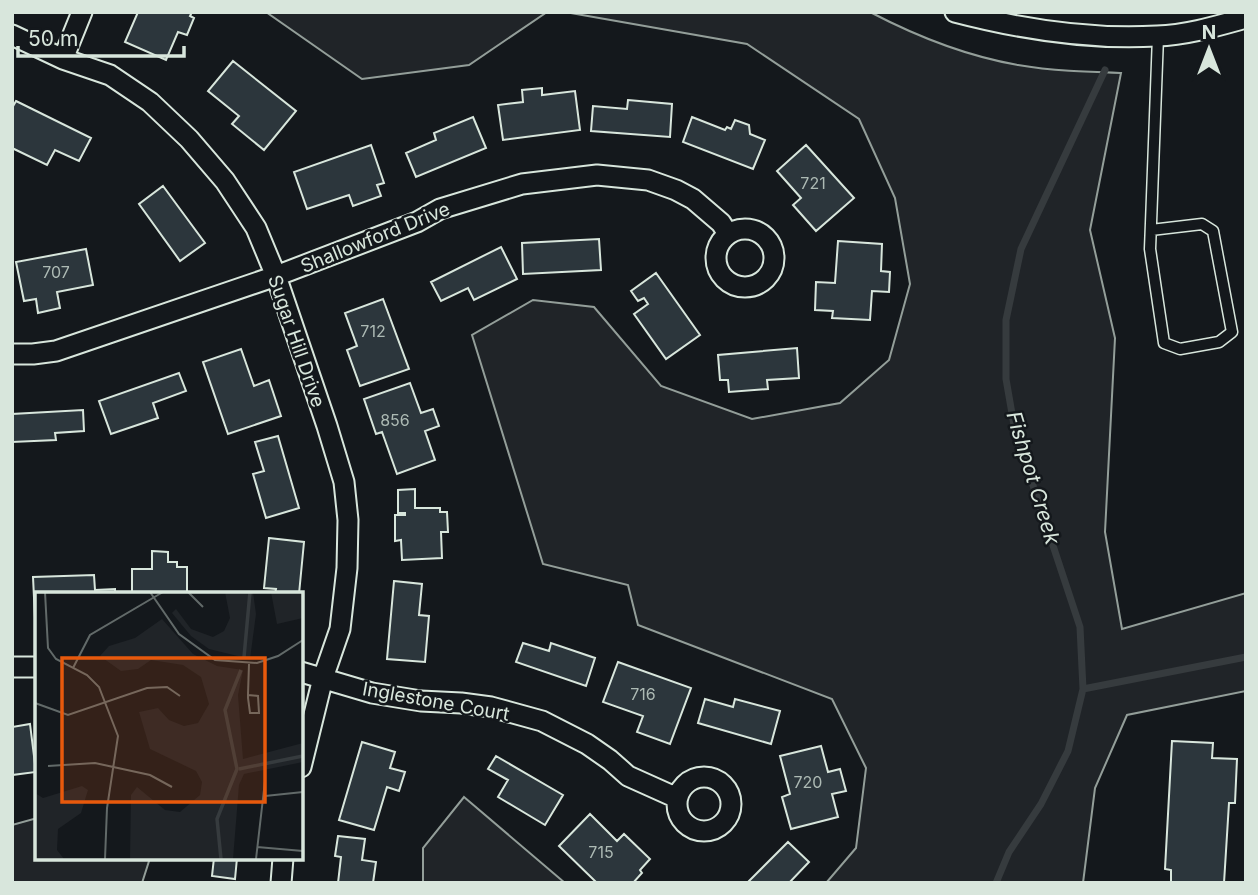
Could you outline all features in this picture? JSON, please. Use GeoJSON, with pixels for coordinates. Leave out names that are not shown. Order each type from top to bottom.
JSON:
{"type":"FeatureCollection","features":[{"type":"Feature","properties":{"kind":"street"},"geometry":{"type":"LineString","coordinates":[[63,59],[82,12]]}},
{"type":"Feature","properties":{"kind":"street"},"geometry":{"type":"LineString","coordinates":[[955,12],[1007,24],[1091,36],[1158,36],[1205,29],[1246,18]]}},
{"type":"Feature","properties":{"kind":"street","name":"Sugar Hill Drive"},"geometry":{"type":"LineString","coordinates":[[12,35],[63,59],[110,75],[150,102],[189,139],[225,181],[256,229],[276,276],[344,482],[348,520],[347,568],[340,629],[323,678],[303,759]]}},
{"type":"Feature","properties":{"kind":"street","name":"Shallowford Drive"},"geometry":{"type":"LineString","coordinates":[[12,354],[56,351],[276,276],[417,222],[440,209],[522,184],[597,175],[648,180],[693,199],[721,223],[728,234]]}},
{"type":"Feature","properties":{"kind":"street"},"geometry":{"type":"LineString","coordinates":[[12,667],[35,667]]}},
{"type":"Feature","properties":{"kind":"street","name":"Inglestone Court"},"geometry":{"type":"LineString","coordinates":[[303,673],[372,693],[492,708],[542,722],[587,744],[628,776],[677,798]]}},
{"type":"Feature","properties":{"kind":"street"},"geometry":{"type":"LineString","coordinates":[[281,883],[283,860]]}},
{"type":"Feature","properties":{"kind":"lane"},"geometry":{"type":"LineString","coordinates":[[1151,230],[1202,224],[1213,231],[1232,332],[1219,342],[1180,349],[1164,343],[1150,249],[1158,36]]}},
{"type":"Feature","properties":{"kind":"shaded area"},"geometry":{"type":"Polygon","coordinates":[[[266,12],[547,12],[469,65],[362,79],[266,12]]]}},
{"type":"Feature","properties":{"kind":"shaded area"},"geometry":{"type":"Polygon","coordinates":[[[565,12],[870,12],[942,44],[999,61],[1057,70],[1121,73],[1090,230],[1115,338],[1105,532],[1122,629],[1246,593],[1246,691],[1127,715],[1095,788],[1083,883],[826,883],[856,848],[866,768],[832,699],[638,625],[628,585],[543,564],[472,335],[533,300],[594,307],[661,386],[752,419],[840,403],[889,360],[910,284],[895,198],[859,119],[747,44],[565,12]]]}},
{"type":"Feature","properties":{"kind":"shaded area"},"geometry":{"type":"Polygon","coordinates":[[[464,797],[565,883],[423,883],[423,848],[464,797]]]}},
{"type":"Feature","properties":{"kind":"shaded area"},"geometry":{"type":"Polygon","coordinates":[[[35,819],[35,860],[149,860],[142,883],[12,883],[12,825],[35,819]]]}},
{"type":"Feature","properties":{"kind":"building"},"geometry":{"type":"Polygon","coordinates":[[[138,12],[192,12],[190,16],[194,18],[187,35],[178,32],[166,60],[125,42],[138,12]]]}},
{"type":"Feature","properties":{"kind":"building"},"geometry":{"type":"Polygon","coordinates":[[[233,61],[296,111],[264,150],[232,124],[239,116],[208,91],[233,61]]]}},
{"type":"Feature","properties":{"kind":"building"},"geometry":{"type":"Polygon","coordinates":[[[542,88],[542,95],[575,91],[580,130],[503,140],[498,105],[523,102],[522,90],[542,88]]]}},
{"type":"Feature","properties":{"kind":"building"},"geometry":{"type":"Polygon","coordinates":[[[628,100],[672,104],[670,137],[591,131],[593,106],[627,109],[628,100]]]}},
{"type":"Feature","properties":{"kind":"building"},"geometry":{"type":"Polygon","coordinates":[[[16,101],[91,138],[79,161],[55,150],[47,165],[12,148],[12,108],[16,101]]]}},
{"type":"Feature","properties":{"kind":"building"},"geometry":{"type":"Polygon","coordinates":[[[473,117],[486,148],[416,177],[406,153],[436,140],[434,133],[473,117]]]}},
{"type":"Feature","properties":{"kind":"building"},"geometry":{"type":"Polygon","coordinates":[[[692,117],[725,130],[727,127],[731,129],[735,120],[749,125],[750,134],[765,140],[753,169],[683,142],[692,117]]]}},
{"type":"Feature","properties":{"kind":"building"},"geometry":{"type":"Polygon","coordinates":[[[371,145],[384,183],[377,185],[381,196],[353,206],[349,195],[307,209],[294,172],[371,145]]]}},
{"type":"Feature","properties":{"kind":"building"},"geometry":{"type":"Polygon","coordinates":[[[806,145],[854,198],[816,231],[793,205],[801,198],[777,171],[806,145]]]}},
{"type":"Feature","properties":{"kind":"building"},"geometry":{"type":"Polygon","coordinates":[[[163,186],[205,243],[180,261],[139,204],[163,186]]]}},
{"type":"Feature","properties":{"kind":"building"},"geometry":{"type":"Polygon","coordinates":[[[599,239],[601,270],[523,274],[522,243],[599,239]]]}},
{"type":"Feature","properties":{"kind":"building"},"geometry":{"type":"Polygon","coordinates":[[[838,241],[882,244],[881,271],[890,272],[889,292],[872,291],[870,320],[832,318],[833,311],[815,310],[816,282],[835,283],[838,241]]]}},
{"type":"Feature","properties":{"kind":"building"},"geometry":{"type":"Polygon","coordinates":[[[501,247],[517,279],[474,300],[468,288],[441,301],[431,282],[501,247]]]}},
{"type":"Feature","properties":{"kind":"building"},"geometry":{"type":"Polygon","coordinates":[[[86,249],[93,285],[57,292],[60,308],[38,313],[36,299],[24,301],[16,262],[86,249]]]}},
{"type":"Feature","properties":{"kind":"building"},"geometry":{"type":"Polygon","coordinates":[[[656,273],[700,335],[666,359],[634,314],[648,304],[644,298],[638,301],[631,291],[656,273]]]}},
{"type":"Feature","properties":{"kind":"building"},"geometry":{"type":"Polygon","coordinates":[[[383,299],[409,369],[360,386],[347,350],[357,346],[345,313],[383,299]]]}},
{"type":"Feature","properties":{"kind":"building"},"geometry":{"type":"Polygon","coordinates":[[[797,348],[799,378],[767,380],[768,389],[729,392],[728,380],[720,380],[718,355],[797,348]]]}},
{"type":"Feature","properties":{"kind":"building"},"geometry":{"type":"Polygon","coordinates":[[[241,349],[254,386],[269,380],[281,416],[228,434],[203,362],[241,349]]]}},
{"type":"Feature","properties":{"kind":"building"},"geometry":{"type":"Polygon","coordinates":[[[179,373],[186,391],[153,403],[158,418],[111,434],[99,401],[179,373]]]}},
{"type":"Feature","properties":{"kind":"building"},"geometry":{"type":"Polygon","coordinates":[[[410,383],[421,413],[433,409],[439,426],[425,431],[435,460],[397,474],[382,432],[376,434],[364,399],[410,383]]]}},
{"type":"Feature","properties":{"kind":"building"},"geometry":{"type":"Polygon","coordinates":[[[83,410],[84,431],[55,433],[56,440],[12,442],[12,414],[83,410]]]}},
{"type":"Feature","properties":{"kind":"building"},"geometry":{"type":"Polygon","coordinates":[[[278,436],[299,508],[266,518],[253,474],[264,471],[255,442],[278,436]]]}},
{"type":"Feature","properties":{"kind":"building"},"geometry":{"type":"Polygon","coordinates":[[[415,489],[415,508],[440,508],[440,512],[447,512],[448,532],[441,532],[442,558],[402,560],[401,540],[395,541],[395,515],[405,515],[398,513],[398,490],[415,489]]]}},
{"type":"Feature","properties":{"kind":"building"},"geometry":{"type":"Polygon","coordinates":[[[269,538],[304,542],[299,592],[275,592],[276,589],[264,588],[269,538]]]}},
{"type":"Feature","properties":{"kind":"building"},"geometry":{"type":"Polygon","coordinates":[[[152,551],[168,552],[168,562],[177,562],[177,567],[187,567],[187,592],[132,592],[132,569],[152,569],[152,551]]]}},
{"type":"Feature","properties":{"kind":"building"},"geometry":{"type":"Polygon","coordinates":[[[94,575],[95,590],[115,589],[115,592],[35,592],[35,618],[33,577],[94,575]]]}},
{"type":"Feature","properties":{"kind":"building"},"geometry":{"type":"Polygon","coordinates":[[[394,581],[422,584],[419,615],[429,616],[425,662],[387,659],[394,581]]]}},
{"type":"Feature","properties":{"kind":"building"},"geometry":{"type":"Polygon","coordinates":[[[523,643],[549,651],[551,643],[595,658],[586,686],[516,662],[523,643]]]}},
{"type":"Feature","properties":{"kind":"building"},"geometry":{"type":"Polygon","coordinates":[[[618,662],[691,688],[670,744],[637,732],[643,716],[603,702],[618,662]]]}},
{"type":"Feature","properties":{"kind":"building"},"geometry":{"type":"Polygon","coordinates":[[[705,699],[733,707],[735,699],[780,711],[771,744],[698,723],[705,699]]]}},
{"type":"Feature","properties":{"kind":"building"},"geometry":{"type":"Polygon","coordinates":[[[30,724],[35,772],[12,775],[12,727],[30,724]]]}},
{"type":"Feature","properties":{"kind":"building"},"geometry":{"type":"Polygon","coordinates":[[[1172,741],[1213,743],[1212,758],[1237,759],[1235,803],[1229,803],[1224,883],[1171,883],[1171,870],[1165,869],[1172,741]]]}},
{"type":"Feature","properties":{"kind":"building"},"geometry":{"type":"Polygon","coordinates":[[[362,742],[395,752],[390,768],[405,772],[399,791],[387,787],[374,830],[339,820],[362,742]]]}},
{"type":"Feature","properties":{"kind":"building"},"geometry":{"type":"Polygon","coordinates":[[[821,746],[828,772],[840,769],[846,791],[832,794],[838,817],[791,829],[782,797],[790,794],[780,756],[821,746]]]}},
{"type":"Feature","properties":{"kind":"building"},"geometry":{"type":"Polygon","coordinates":[[[496,756],[563,795],[545,825],[498,797],[508,780],[488,769],[496,756]]]}},
{"type":"Feature","properties":{"kind":"building"},"geometry":{"type":"Polygon","coordinates":[[[590,814],[617,841],[624,834],[650,859],[633,883],[597,883],[559,846],[590,814]]]}},
{"type":"Feature","properties":{"kind":"building"},"geometry":{"type":"Polygon","coordinates":[[[338,836],[365,839],[362,860],[376,862],[373,883],[338,883],[341,857],[335,856],[338,836]]]}},
{"type":"Feature","properties":{"kind":"building"},"geometry":{"type":"Polygon","coordinates":[[[788,842],[809,862],[789,883],[747,883],[788,842]]]}},
{"type":"Feature","properties":{"kind":"building"},"geometry":{"type":"Polygon","coordinates":[[[214,860],[237,860],[235,879],[212,876],[214,860]]]}},
{"type":"Feature","properties":{"kind":"waterway","name":"Fishpot Creek"},"geometry":{"type":"LineString","coordinates":[[996,883],[1009,852],[1041,804],[1068,751],[1083,689],[1080,627],[1015,431],[1006,379],[1006,320],[1021,249],[1105,70]]}},
{"type":"Feature","properties":{"kind":"waterway"},"geometry":{"type":"LineString","coordinates":[[1083,689],[1246,657]]}}]}
